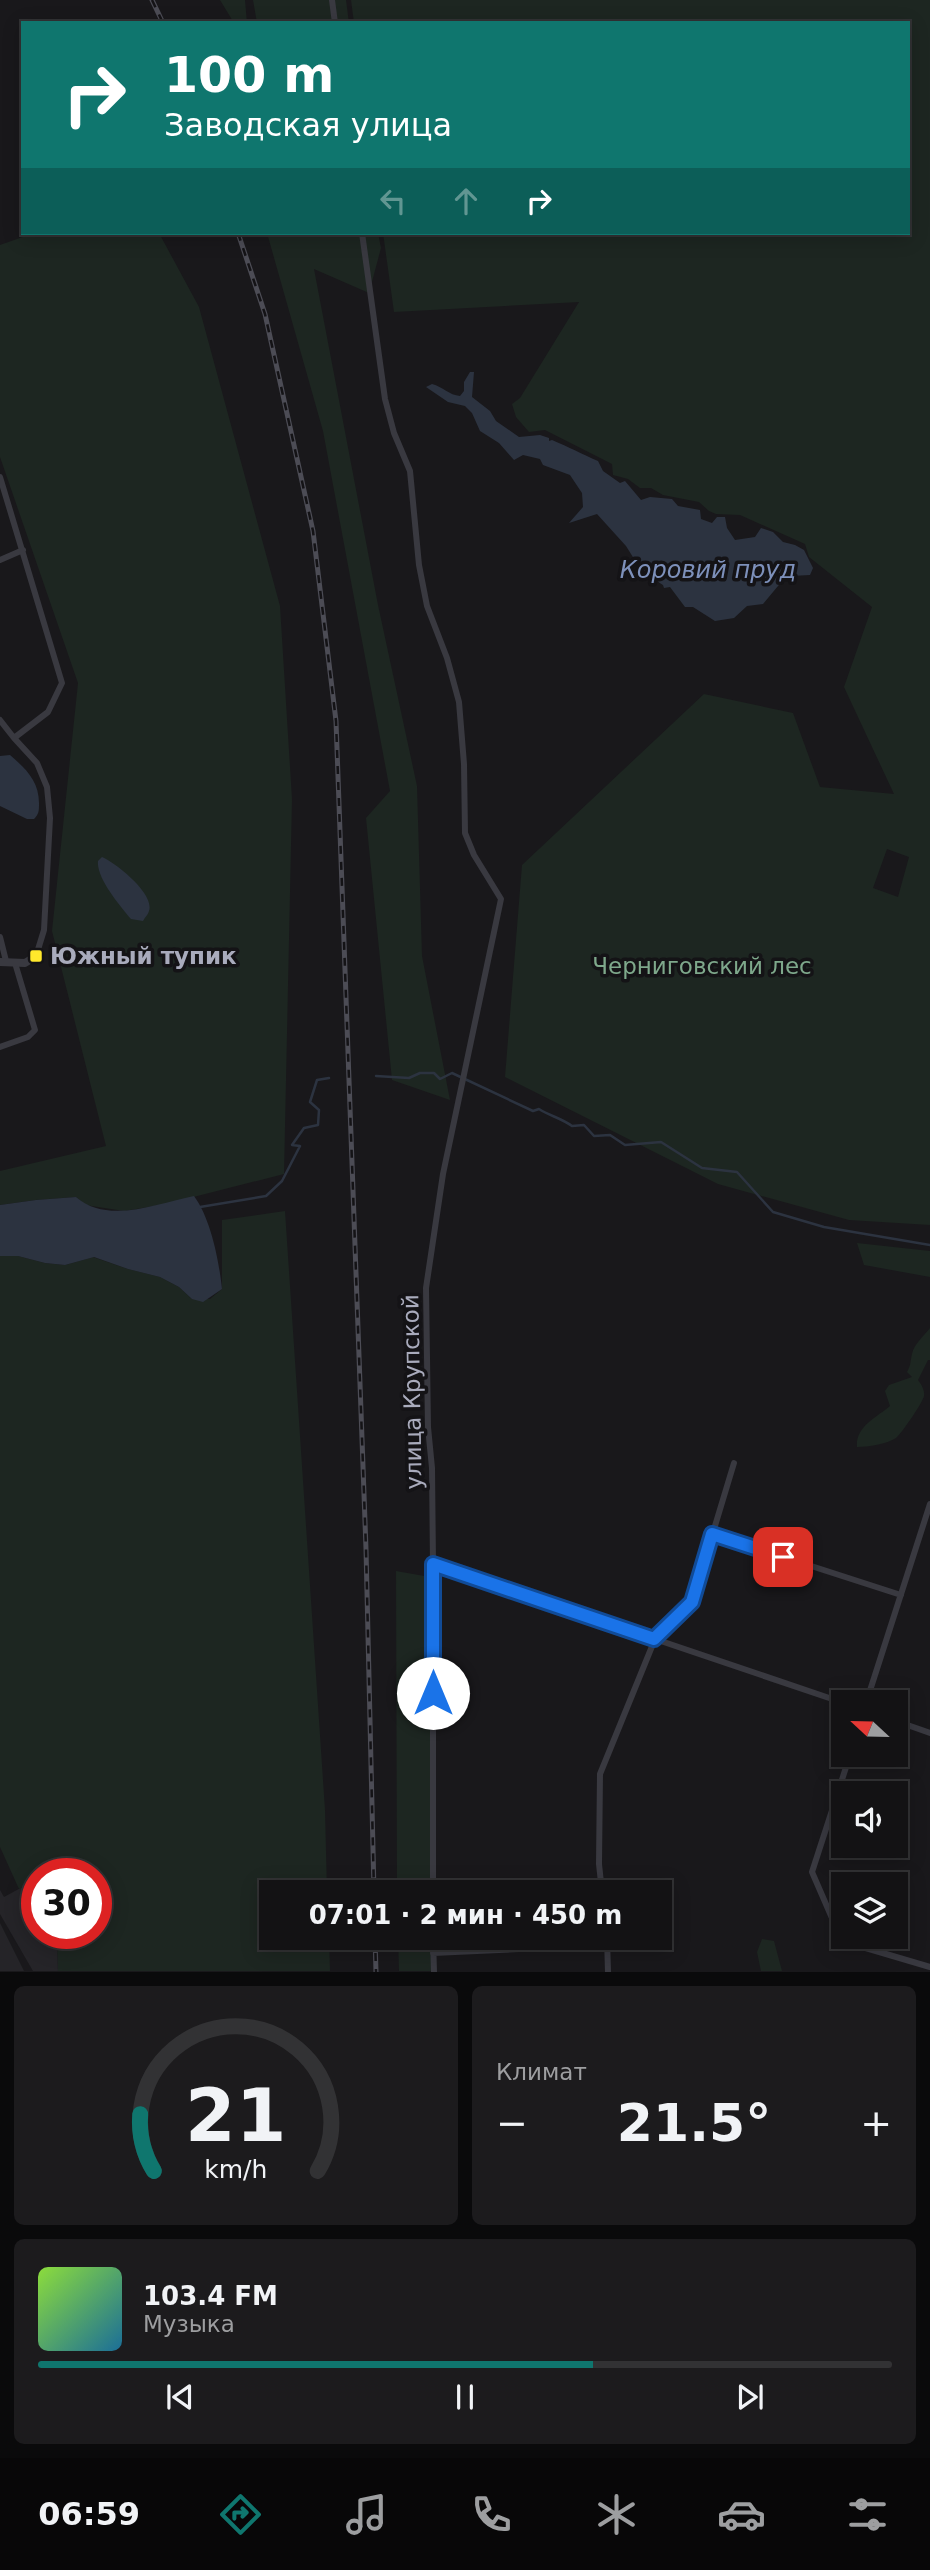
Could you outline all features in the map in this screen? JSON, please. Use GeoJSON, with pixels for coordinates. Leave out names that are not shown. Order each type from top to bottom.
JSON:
{"type":"FeatureCollection","features":[{"type":"Feature","properties":{"kind":"street"},"geometry":{"type":"LineString","coordinates":[[332,0],[335,21]]}},
{"type":"Feature","properties":{"kind":"street","name":"улица Крупской"},"geometry":{"type":"LineString","coordinates":[[362,235],[385,399],[394,433],[410,471],[419,565],[427,606],[447,658],[459,702],[464,764],[465,833],[474,856],[501,899],[443,1174],[426,1288],[428,1427],[432,1468],[433,1880]]}},
{"type":"Feature","properties":{"kind":"street"},"geometry":{"type":"LineString","coordinates":[[0,477],[62,683],[48,712],[14,738]]}},
{"type":"Feature","properties":{"kind":"street"},"geometry":{"type":"LineString","coordinates":[[0,560],[23,550]]}},
{"type":"Feature","properties":{"kind":"street"},"geometry":{"type":"LineString","coordinates":[[0,720],[37,763],[47,787],[50,818],[44,930],[36,956],[25,963],[7,962]]}},
{"type":"Feature","properties":{"kind":"street"},"geometry":{"type":"LineString","coordinates":[[0,937],[7,962],[35,1030],[27,1037],[0,1047]]}},
{"type":"Feature","properties":{"kind":"street"},"geometry":{"type":"LineString","coordinates":[[601,1880],[600,1774],[654,1639],[692,1602],[734,1463]]}},
{"type":"Feature","properties":{"kind":"street"},"geometry":{"type":"LineString","coordinates":[[870,1690],[930,1504]]}},
{"type":"Feature","properties":{"kind":"street"},"geometry":{"type":"LineString","coordinates":[[712,1534],[901,1595]]}},
{"type":"Feature","properties":{"kind":"street"},"geometry":{"type":"LineString","coordinates":[[433,1564],[831,1699]]}},
{"type":"Feature","properties":{"kind":"street"},"geometry":{"type":"LineString","coordinates":[[908,1725],[930,1733]]}},
{"type":"Feature","properties":{"kind":"street"},"geometry":{"type":"LineString","coordinates":[[845,1768],[812,1872],[842,1941],[930,1967]]}},
{"type":"Feature","properties":{"kind":"street"},"geometry":{"type":"LineString","coordinates":[[433,1950],[434,1972]]}},
{"type":"Feature","properties":{"kind":"street"},"geometry":{"type":"LineString","coordinates":[[433,1954],[487,1950]]}},
{"type":"Feature","properties":{"kind":"street"},"geometry":{"type":"LineString","coordinates":[[607,1950],[608,1972]]}},
{"type":"Feature","properties":{"kind":"shaded area"},"geometry":{"type":"Polygon","coordinates":[[[21,1888],[21,1949],[57,1949],[58,1971],[33,1971],[0,1914],[0,1890],[4,1897],[21,1888]]]}},
{"type":"Feature","properties":{"kind":"shaded area"},"geometry":{"type":"Polygon","coordinates":[[[0,1923],[24,1971],[0,1971],[0,1923]]]}},
{"type":"Feature","properties":{"kind":"green space"},"geometry":{"type":"Polygon","coordinates":[[[220,0],[245,0],[247,21],[233,21],[220,0]]]}},
{"type":"Feature","properties":{"kind":"green space"},"geometry":{"type":"Polygon","coordinates":[[[253,0],[346,0],[349,21],[257,21],[253,0]]]}},
{"type":"Feature","properties":{"kind":"green space","name":"Черниговский лес"},"geometry":{"type":"Polygon","coordinates":[[[351,0],[930,0],[930,1225],[849,1220],[718,1184],[505,1077],[522,865],[704,694],[793,713],[820,787],[894,794],[844,687],[872,607],[809,557],[805,544],[740,515],[716,514],[699,502],[663,495],[651,488],[640,488],[628,479],[613,475],[612,464],[545,430],[529,432],[516,417],[512,404],[520,398],[579,302],[394,312],[383,235],[910,235],[910,21],[354,21],[351,0]],[[887,849],[873,888],[898,897],[909,857],[887,849]]]}},
{"type":"Feature","properties":{"kind":"green space"},"geometry":{"type":"Polygon","coordinates":[[[28,235],[160,235],[199,307],[280,606],[292,799],[284,1174],[166,1204],[124,1211],[85,1205],[76,1197],[0,1205],[0,1171],[106,1146],[52,931],[78,683],[0,457],[0,245],[28,235]]]}},
{"type":"Feature","properties":{"kind":"green space"},"geometry":{"type":"Polygon","coordinates":[[[268,235],[378,235],[381,248],[369,293],[314,269],[378,605],[417,786],[422,956],[450,1100],[392,1080],[366,818],[390,791],[323,431],[268,235]]]}},
{"type":"Feature","properties":{"kind":"green space"},"geometry":{"type":"Polygon","coordinates":[[[285,1211],[325,1810],[327,1880],[259,1880],[259,1950],[329,1950],[330,1971],[58,1971],[57,1949],[112,1949],[112,1858],[21,1858],[19,1889],[0,1847],[0,1256],[18,1256],[65,1265],[93,1257],[160,1277],[179,1287],[192,1299],[210,1299],[222,1289],[222,1220],[285,1211]]]}},
{"type":"Feature","properties":{"kind":"green space"},"geometry":{"type":"Polygon","coordinates":[[[857,1243],[930,1251],[930,1277],[864,1265],[857,1243]]]}},
{"type":"Feature","properties":{"kind":"green space"},"geometry":{"type":"Polygon","coordinates":[[[930,1328],[930,1360],[918,1380],[924,1394],[916,1411],[896,1438],[877,1445],[857,1447],[857,1440],[863,1428],[890,1406],[885,1391],[889,1385],[912,1377],[907,1372],[913,1350],[930,1328]]]}},
{"type":"Feature","properties":{"kind":"green space"},"geometry":{"type":"Polygon","coordinates":[[[396,1571],[430,1577],[432,1880],[397,1880],[396,1571]]]}},
{"type":"Feature","properties":{"kind":"green space"},"geometry":{"type":"Polygon","coordinates":[[[762,1939],[774,1941],[782,1971],[761,1971],[757,1952],[762,1939]]]}},
{"type":"Feature","properties":{"kind":"green space"},"geometry":{"type":"Polygon","coordinates":[[[398,1950],[433,1950],[434,1971],[399,1971],[398,1950]]]}},
{"type":"Feature","properties":{"kind":"water","name":"Коровий пруд"},"geometry":{"type":"Polygon","coordinates":[[[470,372],[474,372],[472,397],[490,411],[496,421],[519,437],[540,435],[598,461],[603,471],[620,483],[625,481],[641,500],[650,497],[672,499],[678,506],[700,510],[701,519],[712,523],[717,517],[725,517],[727,528],[735,540],[755,537],[761,528],[773,532],[783,542],[804,550],[813,568],[810,575],[791,576],[783,580],[763,604],[747,606],[734,618],[715,621],[693,607],[685,607],[670,587],[664,588],[640,569],[640,562],[636,562],[626,546],[597,514],[569,523],[583,507],[582,493],[570,475],[543,465],[540,459],[523,455],[514,460],[499,443],[480,431],[472,413],[465,406],[448,402],[426,387],[432,384],[460,396],[470,372]]]}},
{"type":"Feature","properties":{"kind":"water"},"geometry":{"type":"Polygon","coordinates":[[[10,755],[26,771],[37,788],[39,808],[34,819],[27,819],[0,806],[0,756],[10,755]]]}},
{"type":"Feature","properties":{"kind":"water"},"geometry":{"type":"Polygon","coordinates":[[[102,857],[125,872],[146,896],[149,911],[143,921],[131,919],[110,892],[98,868],[98,861],[102,857]]]}},
{"type":"Feature","properties":{"kind":"water"},"geometry":{"type":"Polygon","coordinates":[[[194,1196],[210,1228],[222,1289],[203,1302],[192,1299],[179,1287],[160,1277],[94,1257],[65,1265],[18,1256],[0,1256],[0,1205],[76,1197],[103,1210],[118,1211],[134,1210],[194,1196]]]}},
{"type":"Feature","properties":{"kind":"waterway"},"geometry":{"type":"LineString","coordinates":[[376,1076],[409,1078],[420,1073],[434,1073],[440,1079],[452,1073],[533,1111],[539,1109],[572,1126],[584,1125],[594,1136],[610,1135],[625,1145],[661,1142],[702,1168],[737,1172],[773,1212],[824,1227],[930,1245]]}},
{"type":"Feature","properties":{"kind":"waterway"},"geometry":{"type":"LineString","coordinates":[[200,1207],[266,1196],[282,1181],[300,1146],[292,1145],[304,1128],[318,1125],[319,1110],[310,1102],[317,1080],[329,1078]]}},
{"type":"Feature","properties":{"kind":"railway"},"geometry":{"type":"LineString","coordinates":[[152,0],[162,21]]}},
{"type":"Feature","properties":{"kind":"railway"},"geometry":{"type":"LineString","coordinates":[[239,235],[265,314],[313,531],[336,721],[366,1549],[374,1880]]}},
{"type":"Feature","properties":{"kind":"railway"},"geometry":{"type":"LineString","coordinates":[[375,1950],[376,1972]]}},
{"type":"Feature","properties":{"kind":"place","name":"Южный тупик"},"geometry":{"type":"Point","coordinates":[36,956]}},
{"type":"Feature","properties":{"kind":"route"},"geometry":{"type":"LineString","coordinates":[[433,1693],[433,1564],[654,1639],[692,1602],[712,1534],[783,1557]]}}]}
